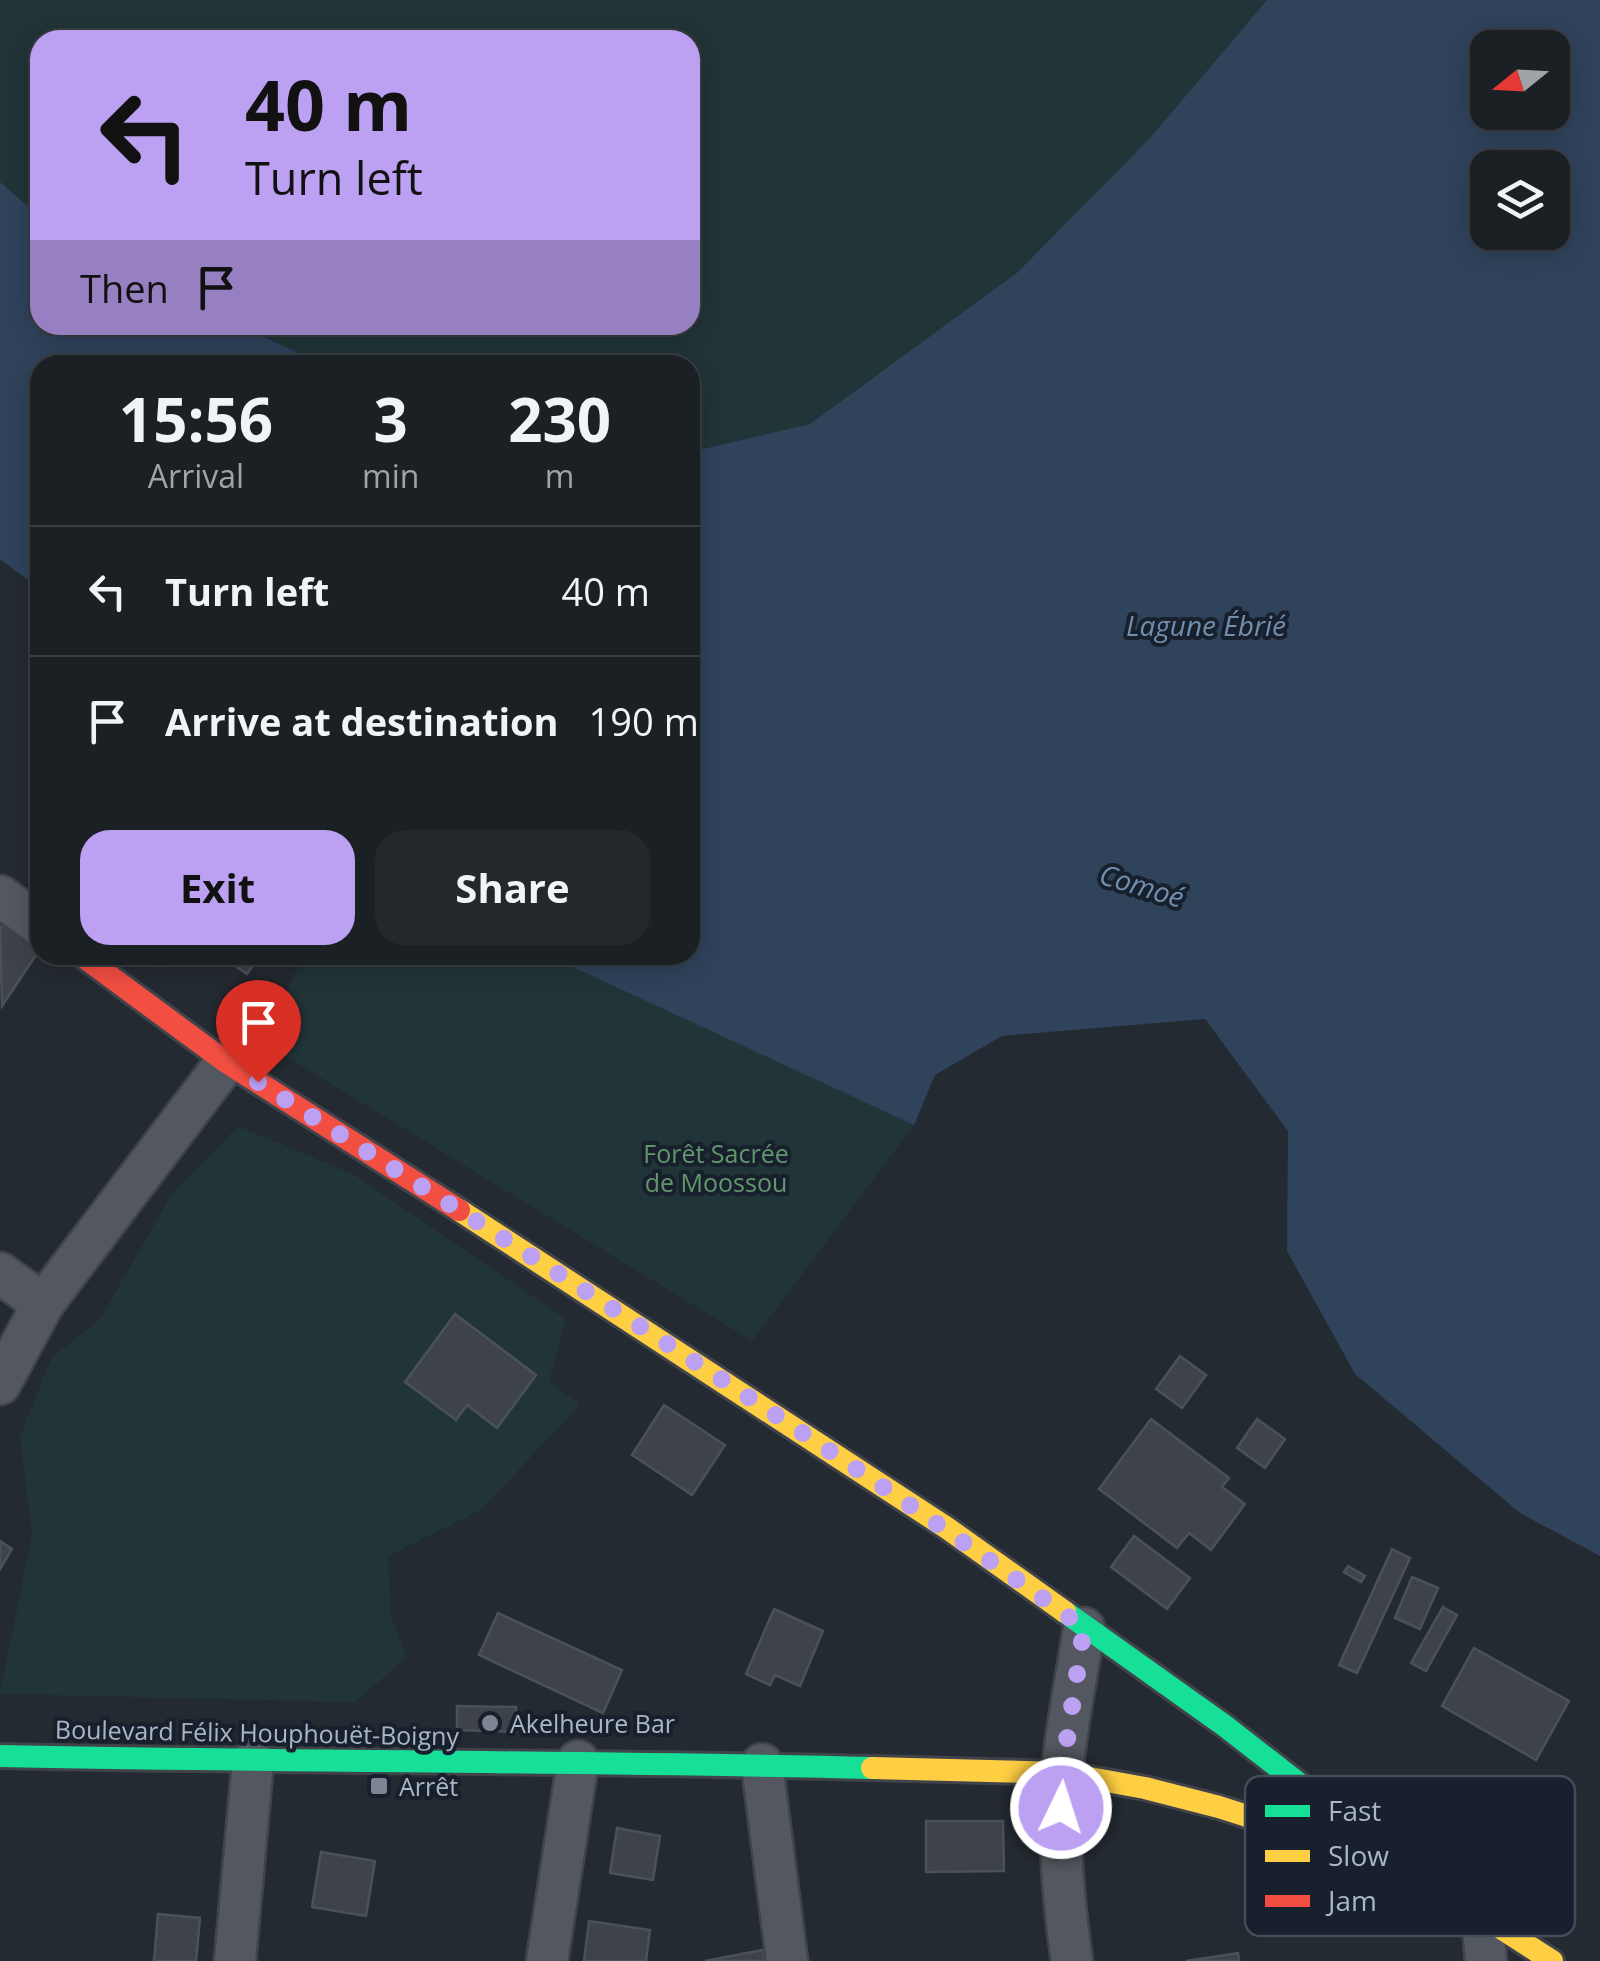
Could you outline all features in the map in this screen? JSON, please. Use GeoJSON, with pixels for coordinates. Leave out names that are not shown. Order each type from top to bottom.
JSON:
{"type":"FeatureCollection","features":[{"type":"Feature","properties":{"kind":"street"},"geometry":{"type":"LineString","coordinates":[[0,896],[30,918]]}},
{"type":"Feature","properties":{"kind":"street"},"geometry":{"type":"LineString","coordinates":[[94,965],[226,1062],[947,1528],[1226,1726],[1290,1776]]}},
{"type":"Feature","properties":{"kind":"street"},"geometry":{"type":"LineString","coordinates":[[0,1384],[43,1304],[226,1062]]}},
{"type":"Feature","properties":{"kind":"street"},"geometry":{"type":"LineString","coordinates":[[0,1273],[43,1304]]}},
{"type":"Feature","properties":{"kind":"street"},"geometry":{"type":"LineString","coordinates":[[1072,1961],[1060,1844],[1062,1773],[1084,1628]]}},
{"type":"Feature","properties":{"kind":"street","name":"Boulevard Félix Houphouët-Boigny"},"geometry":{"type":"LineString","coordinates":[[0,1756],[578,1761],[1062,1773],[1146,1788],[1245,1815]]}},
{"type":"Feature","properties":{"kind":"street"},"geometry":{"type":"LineString","coordinates":[[236,1961],[253,1761]]}},
{"type":"Feature","properties":{"kind":"street"},"geometry":{"type":"LineString","coordinates":[[548,1961],[578,1761]]}},
{"type":"Feature","properties":{"kind":"street"},"geometry":{"type":"LineString","coordinates":[[762,1764],[787,1961]]}},
{"type":"Feature","properties":{"kind":"street"},"geometry":{"type":"LineString","coordinates":[[1484,1936],[1486,1961]]}},
{"type":"Feature","properties":{"kind":"street","name":"Boulevard Félix Houphouët-Boigny"},"geometry":{"type":"LineString","coordinates":[[1516,1936],[1552,1961]]}},
{"type":"Feature","properties":{"kind":"green space"},"geometry":{"type":"Polygon","coordinates":[[[0,0],[1267,0],[1150,138],[1019,272],[810,425],[700,450],[700,355],[302,355],[261,335],[700,335],[700,30],[30,30],[30,208],[0,182],[0,0]]]}},
{"type":"Feature","properties":{"kind":"green space","name":"Forêt Sacrée de Moossou"},"geometry":{"type":"Polygon","coordinates":[[[300,965],[614,965],[914,1125],[752,1341],[261,1041],[300,965]]]}},
{"type":"Feature","properties":{"kind":"green space"},"geometry":{"type":"Polygon","coordinates":[[[238,1126],[353,1174],[566,1319],[549,1381],[580,1405],[481,1510],[388,1556],[391,1617],[407,1657],[355,1702],[0,1694],[32,1535],[20,1436],[52,1357],[100,1319],[173,1192],[238,1126]]]}},
{"type":"Feature","properties":{"kind":"water","name":"Lagune Ébrié"},"geometry":{"type":"Polygon","coordinates":[[[1267,0],[1600,0],[1600,1556],[1520,1513],[1355,1374],[1287,1251],[1288,1131],[1205,1019],[1002,1036],[935,1075],[914,1125],[569,965],[700,965],[700,450],[810,424],[1018,272],[1150,138],[1267,0]]]}},
{"type":"Feature","properties":{"kind":"water"},"geometry":{"type":"Polygon","coordinates":[[[0,182],[30,208],[30,335],[261,335],[302,355],[30,355],[30,582],[0,559],[0,182]]]}},
{"type":"Feature","properties":{"kind":"building"},"geometry":{"type":"Polygon","coordinates":[[[5,921],[30,938],[30,964],[2,1006],[0,928],[5,921]]]}},
{"type":"Feature","properties":{"kind":"building"},"geometry":{"type":"Polygon","coordinates":[[[234,965],[253,965],[247,974],[234,965]]]}},
{"type":"Feature","properties":{"kind":"building"},"geometry":{"type":"Polygon","coordinates":[[[455,1314],[536,1375],[497,1428],[467,1405],[456,1420],[405,1382],[455,1314]]]}},
{"type":"Feature","properties":{"kind":"building"},"geometry":{"type":"Polygon","coordinates":[[[1180,1356],[1206,1375],[1182,1408],[1156,1389],[1180,1356]]]}},
{"type":"Feature","properties":{"kind":"building"},"geometry":{"type":"Polygon","coordinates":[[[664,1405],[725,1445],[692,1495],[632,1455],[664,1405]]]}},
{"type":"Feature","properties":{"kind":"building"},"geometry":{"type":"Polygon","coordinates":[[[1151,1419],[1229,1478],[1222,1487],[1245,1504],[1211,1550],[1189,1533],[1177,1548],[1099,1489],[1151,1419]]]}},
{"type":"Feature","properties":{"kind":"building"},"geometry":{"type":"Polygon","coordinates":[[[1257,1419],[1285,1439],[1265,1468],[1237,1448],[1257,1419]]]}},
{"type":"Feature","properties":{"kind":"building"},"geometry":{"type":"Polygon","coordinates":[[[1134,1536],[1190,1578],[1167,1609],[1111,1567],[1134,1536]]]}},
{"type":"Feature","properties":{"kind":"building"},"geometry":{"type":"Polygon","coordinates":[[[0,1541],[12,1549],[0,1569],[0,1541]]]}},
{"type":"Feature","properties":{"kind":"building"},"geometry":{"type":"Polygon","coordinates":[[[1392,1549],[1410,1558],[1357,1673],[1339,1665],[1392,1549]]]}},
{"type":"Feature","properties":{"kind":"building"},"geometry":{"type":"Polygon","coordinates":[[[1348,1566],[1365,1576],[1361,1582],[1344,1572],[1348,1566]]]}},
{"type":"Feature","properties":{"kind":"building"},"geometry":{"type":"Polygon","coordinates":[[[1412,1577],[1438,1588],[1420,1629],[1395,1618],[1412,1577]]]}},
{"type":"Feature","properties":{"kind":"building"},"geometry":{"type":"Polygon","coordinates":[[[1443,1607],[1457,1615],[1426,1671],[1411,1663],[1443,1607]]]}},
{"type":"Feature","properties":{"kind":"building"},"geometry":{"type":"Polygon","coordinates":[[[774,1609],[823,1631],[800,1686],[775,1675],[770,1685],[746,1674],[774,1609]]]}},
{"type":"Feature","properties":{"kind":"building"},"geometry":{"type":"Polygon","coordinates":[[[498,1613],[622,1670],[603,1713],[479,1655],[498,1613]]]}},
{"type":"Feature","properties":{"kind":"building"},"geometry":{"type":"Polygon","coordinates":[[[1474,1648],[1569,1701],[1536,1760],[1442,1706],[1474,1648]]]}},
{"type":"Feature","properties":{"kind":"building"},"geometry":{"type":"Polygon","coordinates":[[[457,1706],[516,1707],[516,1732],[457,1730],[457,1706]]]}},
{"type":"Feature","properties":{"kind":"building"},"geometry":{"type":"Polygon","coordinates":[[[926,1821],[1003,1821],[1004,1871],[926,1872],[926,1821]]]}},
{"type":"Feature","properties":{"kind":"building"},"geometry":{"type":"Polygon","coordinates":[[[617,1828],[660,1836],[653,1880],[610,1873],[617,1828]]]}},
{"type":"Feature","properties":{"kind":"building"},"geometry":{"type":"Polygon","coordinates":[[[321,1852],[375,1861],[366,1916],[312,1907],[321,1852]]]}},
{"type":"Feature","properties":{"kind":"building"},"geometry":{"type":"Polygon","coordinates":[[[158,1914],[200,1918],[196,1961],[154,1961],[158,1914]]]}},
{"type":"Feature","properties":{"kind":"building"},"geometry":{"type":"Polygon","coordinates":[[[589,1921],[650,1930],[646,1961],[584,1961],[589,1921]]]}},
{"type":"Feature","properties":{"kind":"building"},"geometry":{"type":"Polygon","coordinates":[[[763,1950],[765,1961],[705,1961],[763,1950]]]}},
{"type":"Feature","properties":{"kind":"building"},"geometry":{"type":"Polygon","coordinates":[[[1238,1953],[1239,1961],[1186,1961],[1232,1954],[1238,1953]]]}},
{"type":"Feature","properties":{"kind":"traffic: fast"},"geometry":{"type":"LineString","coordinates":[[1065,1612],[1289,1776]]}},
{"type":"Feature","properties":{"kind":"traffic: fast"},"geometry":{"type":"LineString","coordinates":[[0,1756],[872,1768]]}},
{"type":"Feature","properties":{"kind":"traffic: slow"},"geometry":{"type":"LineString","coordinates":[[459,1210],[947,1528],[1065,1612]]}},
{"type":"Feature","properties":{"kind":"traffic: slow"},"geometry":{"type":"LineString","coordinates":[[872,1768],[1062,1773],[1145,1788],[1245,1815]]}},
{"type":"Feature","properties":{"kind":"traffic: slow"},"geometry":{"type":"LineString","coordinates":[[1513,1936],[1552,1961]]}},
{"type":"Feature","properties":{"kind":"traffic: jam"},"geometry":{"type":"LineString","coordinates":[[95,965],[226,1062],[459,1210]]}},
{"type":"Feature","properties":{"kind":"place","name":"Akelheure Bar"},"geometry":{"type":"Point","coordinates":[490,1723]}},
{"type":"Feature","properties":{"kind":"place","name":"Arrêt"},"geometry":{"type":"Point","coordinates":[379,1786]}},
{"type":"Feature","properties":{"kind":"route"},"geometry":{"type":"LineString","coordinates":[[258,1082],[947,1528],[1084,1628],[1062,1773],[1061,1808]]}},
{"type":"Feature","properties":{"kind":"water label","name":"Comoé"},"geometry":{"type":"Point","coordinates":[1142,885]}}]}
